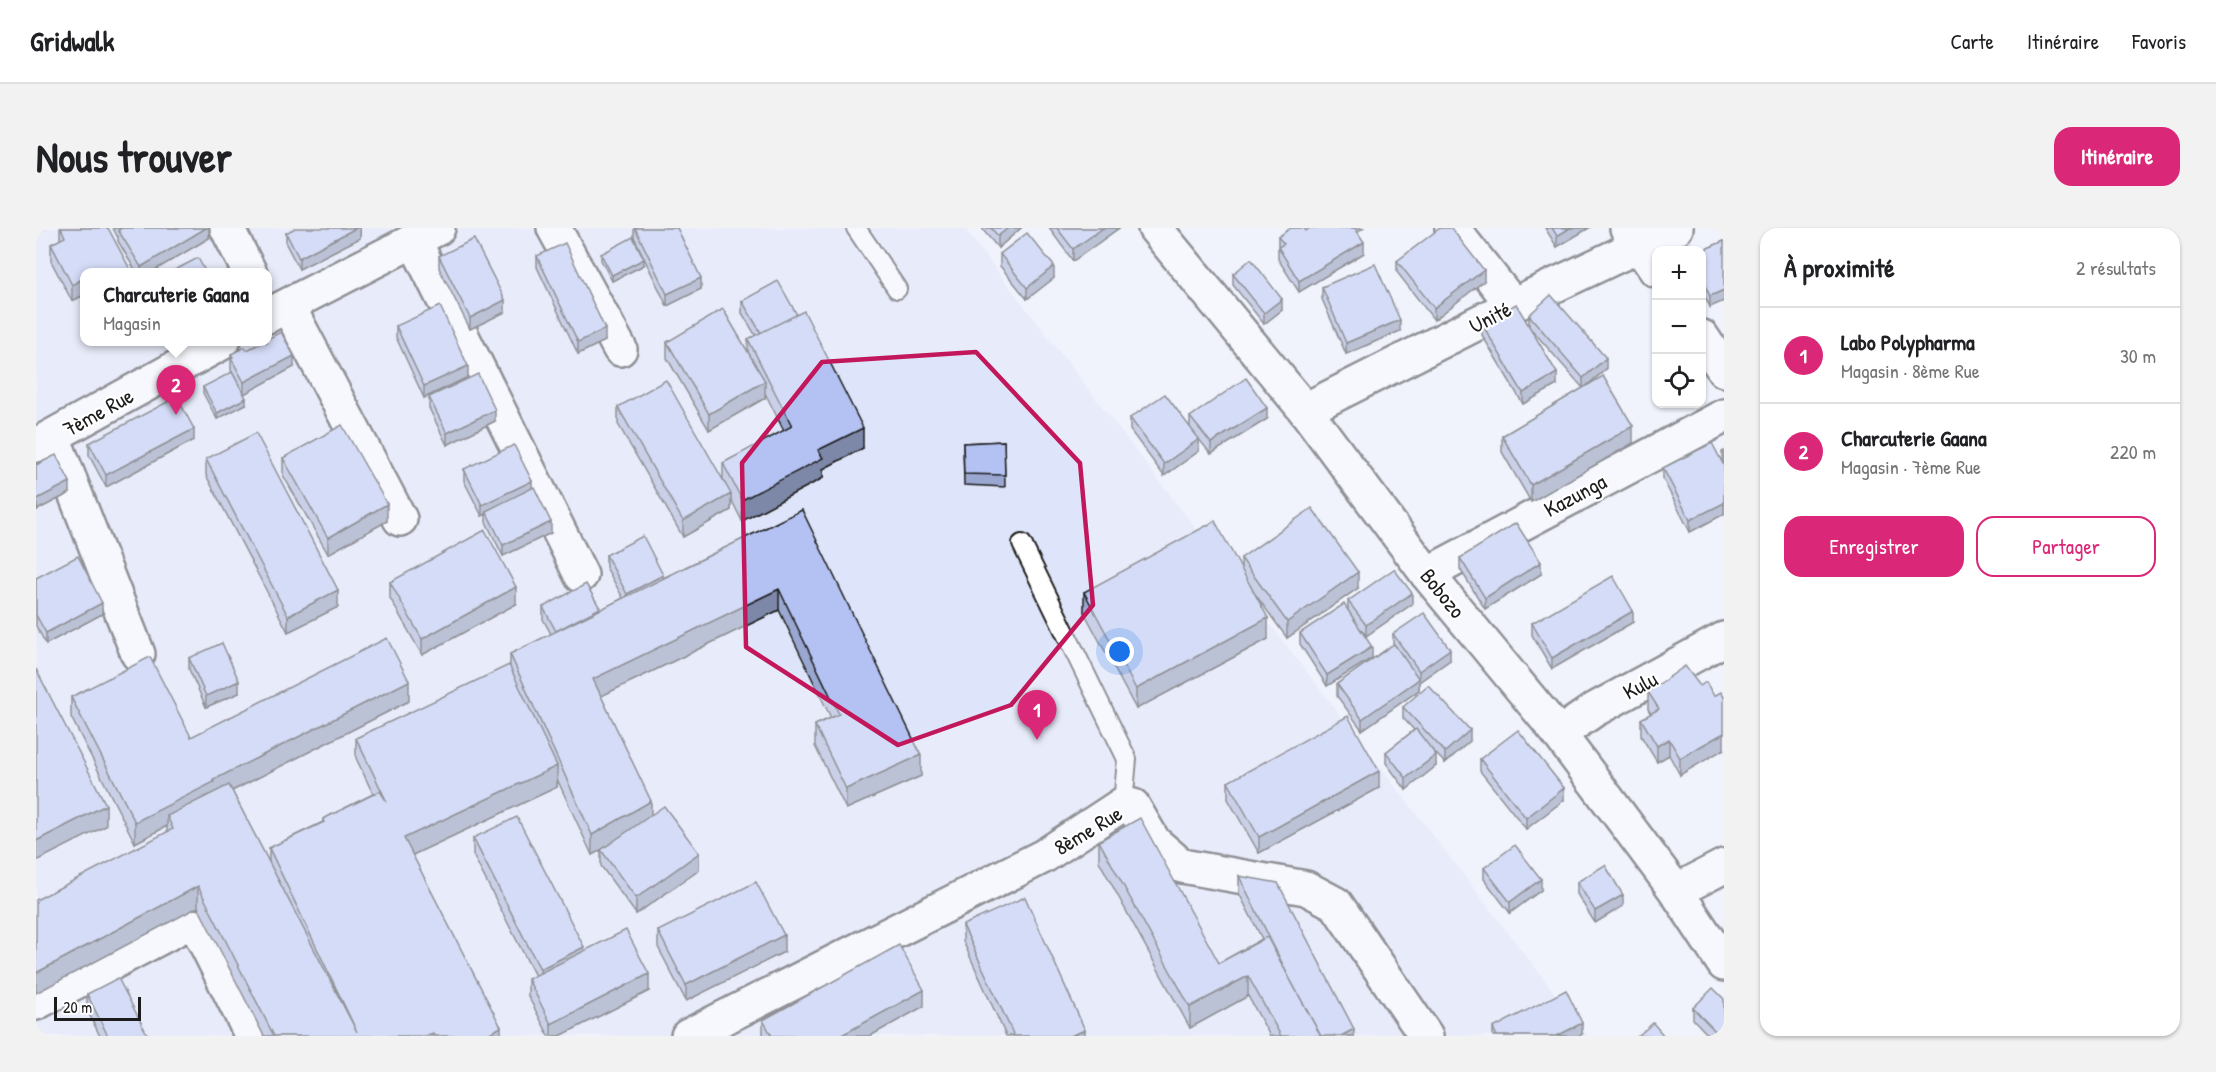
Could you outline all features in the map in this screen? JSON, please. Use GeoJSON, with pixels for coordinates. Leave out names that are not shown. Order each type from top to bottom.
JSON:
{"type":"FeatureCollection","features":[{"type":"Feature","properties":{"kind":"street"},"geometry":{"type":"LineString","coordinates":[[227,228],[247,268]]}},
{"type":"Feature","properties":{"kind":"street"},"geometry":{"type":"LineString","coordinates":[[554,228],[620,349]]}},
{"type":"Feature","properties":{"kind":"street","name":"Bobozo"},"geometry":{"type":"LineString","coordinates":[[1155,228],[1305,410],[1427,574],[1559,734],[1676,891],[1724,964]]}},
{"type":"Feature","properties":{"kind":"street"},"geometry":{"type":"LineString","coordinates":[[1452,228],[1513,305]]}},
{"type":"Feature","properties":{"kind":"street","name":"Unité"},"geometry":{"type":"LineString","coordinates":[[1305,410],[1513,305],[1641,248],[1676,228]]}},
{"type":"Feature","properties":{"kind":"street"},"geometry":{"type":"LineString","coordinates":[[400,519],[274,310],[426,234],[581,575]]}},
{"type":"Feature","properties":{"kind":"street"},"geometry":{"type":"LineString","coordinates":[[1706,344],[1724,370]]}},
{"type":"Feature","properties":{"kind":"street","name":"7ème Rue"},"geometry":{"type":"LineString","coordinates":[[45,441],[216,346]]}},
{"type":"Feature","properties":{"kind":"street","name":"Kazunga"},"geometry":{"type":"LineString","coordinates":[[1427,574],[1724,416]]}},
{"type":"Feature","properties":{"kind":"street"},"geometry":{"type":"LineString","coordinates":[[45,441],[138,654]]}},
{"type":"Feature","properties":{"kind":"street","name":"Kulu"},"geometry":{"type":"LineString","coordinates":[[1559,734],[1594,710],[1724,639]]}},
{"type":"Feature","properties":{"kind":"street","name":"8ème Rue"},"geometry":{"type":"LineString","coordinates":[[688,1036],[1044,856],[1123,804],[1133,806],[1154,842],[1182,866],[1306,888],[1336,904],[1426,1036]]}},
{"type":"Feature","properties":{"kind":"street"},"geometry":{"type":"LineString","coordinates":[[1676,891],[1724,866]]}},
{"type":"Feature","properties":{"kind":"street"},"geometry":{"type":"LineString","coordinates":[[36,1003],[182,926],[192,926],[199,930],[252,1036]]}},
{"type":"Feature","properties":{"kind":"lane"},"geometry":{"type":"LineString","coordinates":[[856,228],[897,289]]}},
{"type":"Feature","properties":{"kind":"lane"},"geometry":{"type":"LineString","coordinates":[[1022,544],[1127,759],[1123,804]]}},
{"type":"Feature","properties":{"kind":"highlighted area"},"geometry":{"type":"Polygon","coordinates":[[[976,352],[1080,463],[1093,605],[1011,705],[898,745],[746,647],[742,463],[822,362],[976,352]]]}},
{"type":"Feature","properties":{"kind":"shaded area"},"geometry":{"type":"Polygon","coordinates":[[[36,228],[964,228],[1588,1036],[36,1036],[36,228]]]}},
{"type":"Feature","properties":{"kind":"building"},"geometry":{"type":"Polygon","coordinates":[[[61,228],[108,228],[129,268],[80,268],[80,280],[72,285],[51,244],[65,237],[61,228]]]}},
{"type":"Feature","properties":{"kind":"building"},"geometry":{"type":"Polygon","coordinates":[[[122,228],[206,228],[141,267],[118,230],[122,228]]]}},
{"type":"Feature","properties":{"kind":"building"},"geometry":{"type":"Polygon","coordinates":[[[295,228],[356,228],[299,258],[286,233],[295,228]]]}},
{"type":"Feature","properties":{"kind":"building"},"geometry":{"type":"Polygon","coordinates":[[[635,228],[677,228],[701,278],[667,294],[635,228]]]}},
{"type":"Feature","properties":{"kind":"building"},"geometry":{"type":"Polygon","coordinates":[[[991,228],[1008,228],[998,236],[991,228]]]}},
{"type":"Feature","properties":{"kind":"building"},"geometry":{"type":"Polygon","coordinates":[[[1057,228],[1103,228],[1073,249],[1057,228]]]}},
{"type":"Feature","properties":{"kind":"building"},"geometry":{"type":"Polygon","coordinates":[[[1291,228],[1304,228],[1306,231],[1310,228],[1355,228],[1364,242],[1299,281],[1278,247],[1284,244],[1278,237],[1291,228]]]}},
{"type":"Feature","properties":{"kind":"building"},"geometry":{"type":"Polygon","coordinates":[[[1440,228],[1451,228],[1484,270],[1434,308],[1397,261],[1440,228]]]}},
{"type":"Feature","properties":{"kind":"building"},"geometry":{"type":"Polygon","coordinates":[[[1552,228],[1570,228],[1557,236],[1552,228]]]}},
{"type":"Feature","properties":{"kind":"building"},"geometry":{"type":"Polygon","coordinates":[[[1027,233],[1054,266],[1027,288],[1000,254],[1027,233]]]}},
{"type":"Feature","properties":{"kind":"building"},"geometry":{"type":"Polygon","coordinates":[[[633,237],[644,259],[612,275],[601,254],[633,237]]]}},
{"type":"Feature","properties":{"kind":"building"},"geometry":{"type":"Polygon","coordinates":[[[474,239],[505,300],[470,318],[439,256],[474,239]]]}},
{"type":"Feature","properties":{"kind":"building"},"geometry":{"type":"Polygon","coordinates":[[[1724,241],[1724,290],[1710,296],[1706,288],[1706,249],[1724,241]]]}},
{"type":"Feature","properties":{"kind":"building"},"geometry":{"type":"Polygon","coordinates":[[[565,243],[605,329],[578,342],[537,256],[565,243]]]}},
{"type":"Feature","properties":{"kind":"building"},"geometry":{"type":"Polygon","coordinates":[[[198,258],[203,268],[179,268],[198,258]]]}},
{"type":"Feature","properties":{"kind":"building"},"geometry":{"type":"Polygon","coordinates":[[[1251,259],[1282,299],[1264,313],[1233,274],[1251,259]]]}},
{"type":"Feature","properties":{"kind":"building"},"geometry":{"type":"Polygon","coordinates":[[[1375,264],[1400,320],[1346,343],[1322,287],[1375,264]]]}},
{"type":"Feature","properties":{"kind":"building"},"geometry":{"type":"Polygon","coordinates":[[[778,281],[797,315],[761,333],[742,301],[778,281]]]}},
{"type":"Feature","properties":{"kind":"building"},"geometry":{"type":"Polygon","coordinates":[[[1551,295],[1606,358],[1583,378],[1529,315],[1551,295]]]}},
{"type":"Feature","properties":{"kind":"building"},"geometry":{"type":"Polygon","coordinates":[[[1516,304],[1557,373],[1523,393],[1482,324],[1516,304]]]}},
{"type":"Feature","properties":{"kind":"building"},"geometry":{"type":"Polygon","coordinates":[[[440,306],[468,366],[424,386],[396,326],[440,306]]]}},
{"type":"Feature","properties":{"kind":"building"},"geometry":{"type":"Polygon","coordinates":[[[723,309],[765,381],[709,414],[667,342],[723,309]]]}},
{"type":"Feature","properties":{"kind":"building"},"geometry":{"type":"Polygon","coordinates":[[[804,311],[863,428],[818,450],[823,458],[742,500],[723,463],[792,426],[748,339],[804,311]]]}},
{"type":"Feature","properties":{"kind":"building"},"geometry":{"type":"Polygon","coordinates":[[[281,332],[294,356],[244,382],[231,354],[245,347],[247,350],[255,346],[272,346],[272,336],[281,332]]]}},
{"type":"Feature","properties":{"kind":"building"},"geometry":{"type":"Polygon","coordinates":[[[232,372],[246,398],[217,413],[203,387],[232,372]]]}},
{"type":"Feature","properties":{"kind":"building"},"geometry":{"type":"Polygon","coordinates":[[[478,374],[495,410],[447,433],[429,397],[478,374]]]}},
{"type":"Feature","properties":{"kind":"building"},"geometry":{"type":"Polygon","coordinates":[[[1603,376],[1633,426],[1531,485],[1502,436],[1603,376]]]}},
{"type":"Feature","properties":{"kind":"building"},"geometry":{"type":"Polygon","coordinates":[[[1246,378],[1267,408],[1211,443],[1190,417],[1246,378]]]}},
{"type":"Feature","properties":{"kind":"building"},"geometry":{"type":"Polygon","coordinates":[[[666,380],[731,494],[683,521],[618,407],[666,380]]]}},
{"type":"Feature","properties":{"kind":"building"},"geometry":{"type":"Polygon","coordinates":[[[1165,394],[1199,439],[1164,464],[1130,418],[1165,394]]]}},
{"type":"Feature","properties":{"kind":"building"},"geometry":{"type":"Polygon","coordinates":[[[177,397],[194,429],[106,475],[89,443],[177,397]]]}},
{"type":"Feature","properties":{"kind":"building"},"geometry":{"type":"Polygon","coordinates":[[[342,425],[387,504],[328,538],[283,458],[342,425]]]}},
{"type":"Feature","properties":{"kind":"building"},"geometry":{"type":"Polygon","coordinates":[[[256,433],[338,590],[288,616],[206,459],[256,433]]]}},
{"type":"Feature","properties":{"kind":"building"},"geometry":{"type":"Polygon","coordinates":[[[1004,441],[1005,475],[964,474],[963,443],[1004,441]]]}},
{"type":"Feature","properties":{"kind":"building"},"geometry":{"type":"Polygon","coordinates":[[[1712,443],[1724,466],[1724,503],[1690,520],[1663,468],[1712,443]]]}},
{"type":"Feature","properties":{"kind":"building"},"geometry":{"type":"Polygon","coordinates":[[[514,445],[532,481],[482,505],[464,469],[514,445]]]}},
{"type":"Feature","properties":{"kind":"building"},"geometry":{"type":"Polygon","coordinates":[[[56,455],[70,482],[37,499],[36,465],[56,455]]]}},
{"type":"Feature","properties":{"kind":"building"},"geometry":{"type":"Polygon","coordinates":[[[534,487],[551,522],[503,545],[486,511],[534,487]]]}},
{"type":"Feature","properties":{"kind":"building"},"geometry":{"type":"Polygon","coordinates":[[[1312,508],[1358,572],[1287,622],[1241,558],[1312,508]]]}},
{"type":"Feature","properties":{"kind":"building"},"geometry":{"type":"Polygon","coordinates":[[[802,510],[921,755],[846,789],[815,725],[839,714],[779,589],[593,679],[651,801],[592,835],[510,654],[802,510]]]}},
{"type":"Feature","properties":{"kind":"building"},"geometry":{"type":"Polygon","coordinates":[[[1215,521],[1268,618],[1136,689],[1084,592],[1215,521]]]}},
{"type":"Feature","properties":{"kind":"building"},"geometry":{"type":"Polygon","coordinates":[[[1516,523],[1541,562],[1485,598],[1460,558],[1516,523]]]}},
{"type":"Feature","properties":{"kind":"building"},"geometry":{"type":"Polygon","coordinates":[[[485,530],[516,587],[422,639],[390,582],[485,530]]]}},
{"type":"Feature","properties":{"kind":"building"},"geometry":{"type":"Polygon","coordinates":[[[643,536],[663,575],[627,594],[606,555],[643,536]]]}},
{"type":"Feature","properties":{"kind":"building"},"geometry":{"type":"Polygon","coordinates":[[[78,556],[102,603],[46,633],[36,615],[36,578],[78,556]]]}},
{"type":"Feature","properties":{"kind":"building"},"geometry":{"type":"Polygon","coordinates":[[[1394,569],[1412,593],[1366,625],[1348,601],[1394,569]]]}},
{"type":"Feature","properties":{"kind":"building"},"geometry":{"type":"Polygon","coordinates":[[[1613,576],[1633,611],[1552,658],[1532,623],[1613,576]]]}},
{"type":"Feature","properties":{"kind":"building"},"geometry":{"type":"Polygon","coordinates":[[[586,584],[600,608],[556,631],[543,607],[586,584]]]}},
{"type":"Feature","properties":{"kind":"building"},"geometry":{"type":"Polygon","coordinates":[[[1344,604],[1372,647],[1327,675],[1300,633],[1344,604]]]}},
{"type":"Feature","properties":{"kind":"building"},"geometry":{"type":"Polygon","coordinates":[[[1424,613],[1450,649],[1419,671],[1393,634],[1424,613]]]}},
{"type":"Feature","properties":{"kind":"building"},"geometry":{"type":"Polygon","coordinates":[[[387,638],[409,681],[135,822],[71,697],[150,657],[191,737],[387,638]]]}},
{"type":"Feature","properties":{"kind":"building"},"geometry":{"type":"Polygon","coordinates":[[[222,643],[239,681],[206,696],[189,658],[222,643]]]}},
{"type":"Feature","properties":{"kind":"building"},"geometry":{"type":"Polygon","coordinates":[[[1394,644],[1419,679],[1362,719],[1337,684],[1394,644]]]}},
{"type":"Feature","properties":{"kind":"building"},"geometry":{"type":"Polygon","coordinates":[[[509,665],[557,766],[404,838],[501,1027],[484,1036],[434,1036],[433,1033],[425,1036],[274,1036],[198,886],[36,973],[36,900],[173,829],[167,816],[229,785],[357,1032],[269,848],[324,822],[323,819],[380,791],[387,802],[356,738],[509,665]]]}},
{"type":"Feature","properties":{"kind":"building"},"geometry":{"type":"Polygon","coordinates":[[[1685,666],[1700,686],[1706,682],[1714,696],[1721,692],[1724,697],[1724,733],[1680,758],[1669,739],[1657,746],[1641,719],[1659,709],[1648,692],[1685,666]]]}},
{"type":"Feature","properties":{"kind":"building"},"geometry":{"type":"Polygon","coordinates":[[[36,669],[106,805],[36,841],[36,669]]]}},
{"type":"Feature","properties":{"kind":"building"},"geometry":{"type":"Polygon","coordinates":[[[1428,685],[1470,730],[1445,752],[1403,707],[1428,685]]]}},
{"type":"Feature","properties":{"kind":"building"},"geometry":{"type":"Polygon","coordinates":[[[1348,716],[1379,771],[1259,837],[1228,782],[1348,716]]]}},
{"type":"Feature","properties":{"kind":"building"},"geometry":{"type":"Polygon","coordinates":[[[1416,729],[1436,755],[1406,778],[1386,752],[1416,729]]]}},
{"type":"Feature","properties":{"kind":"building"},"geometry":{"type":"Polygon","coordinates":[[[1518,730],[1564,788],[1526,818],[1480,759],[1518,730]]]}},
{"type":"Feature","properties":{"kind":"building"},"geometry":{"type":"Polygon","coordinates":[[[664,806],[699,853],[636,898],[601,850],[664,806]]]}},
{"type":"Feature","properties":{"kind":"building"},"geometry":{"type":"Polygon","coordinates":[[[517,817],[584,947],[540,969],[473,838],[517,817]]]}},
{"type":"Feature","properties":{"kind":"building"},"geometry":{"type":"Polygon","coordinates":[[[1140,818],[1219,963],[1267,937],[1321,1036],[1281,1036],[1248,976],[1190,1007],[1099,841],[1140,818]]]}},
{"type":"Feature","properties":{"kind":"building"},"geometry":{"type":"Polygon","coordinates":[[[1515,845],[1541,879],[1510,902],[1484,868],[1515,845]]]}},
{"type":"Feature","properties":{"kind":"building"},"geometry":{"type":"Polygon","coordinates":[[[1605,865],[1623,895],[1595,911],[1577,882],[1605,865]]]}},
{"type":"Feature","properties":{"kind":"building"},"geometry":{"type":"Polygon","coordinates":[[[1239,876],[1278,883],[1354,1029],[1341,1036],[1321,1036],[1239,876]]]}},
{"type":"Feature","properties":{"kind":"building"},"geometry":{"type":"Polygon","coordinates":[[[756,882],[784,935],[686,985],[658,931],[756,882]]]}},
{"type":"Feature","properties":{"kind":"building"},"geometry":{"type":"Polygon","coordinates":[[[1025,897],[1085,1030],[1070,1036],[1014,1036],[963,925],[1025,897]]]}},
{"type":"Feature","properties":{"kind":"building"},"geometry":{"type":"Polygon","coordinates":[[[626,930],[649,974],[551,1024],[528,979],[626,930]]]}},
{"type":"Feature","properties":{"kind":"building"},"geometry":{"type":"Polygon","coordinates":[[[899,945],[924,990],[840,1036],[772,1036],[763,1020],[899,945]]]}},
{"type":"Feature","properties":{"kind":"building"},"geometry":{"type":"Polygon","coordinates":[[[118,978],[148,1036],[108,1036],[87,994],[118,978]]]}},
{"type":"Feature","properties":{"kind":"building"},"geometry":{"type":"Polygon","coordinates":[[[1713,988],[1724,999],[1724,1030],[1719,1035],[1693,1008],[1713,988]]]}},
{"type":"Feature","properties":{"kind":"building"},"geometry":{"type":"Polygon","coordinates":[[[1566,990],[1582,1023],[1557,1036],[1497,1036],[1493,1028],[1566,990]]]}},
{"type":"Feature","properties":{"kind":"building"},"geometry":{"type":"Polygon","coordinates":[[[1653,1023],[1664,1036],[1638,1036],[1653,1023]]]}},
{"type":"Feature","properties":{"kind":"place","name":"Charcuterie Gaana"},"geometry":{"type":"Point","coordinates":[176,415]}},
{"type":"Feature","properties":{"kind":"place","name":"Labo Polypharma"},"geometry":{"type":"Point","coordinates":[1037,740]}}]}
